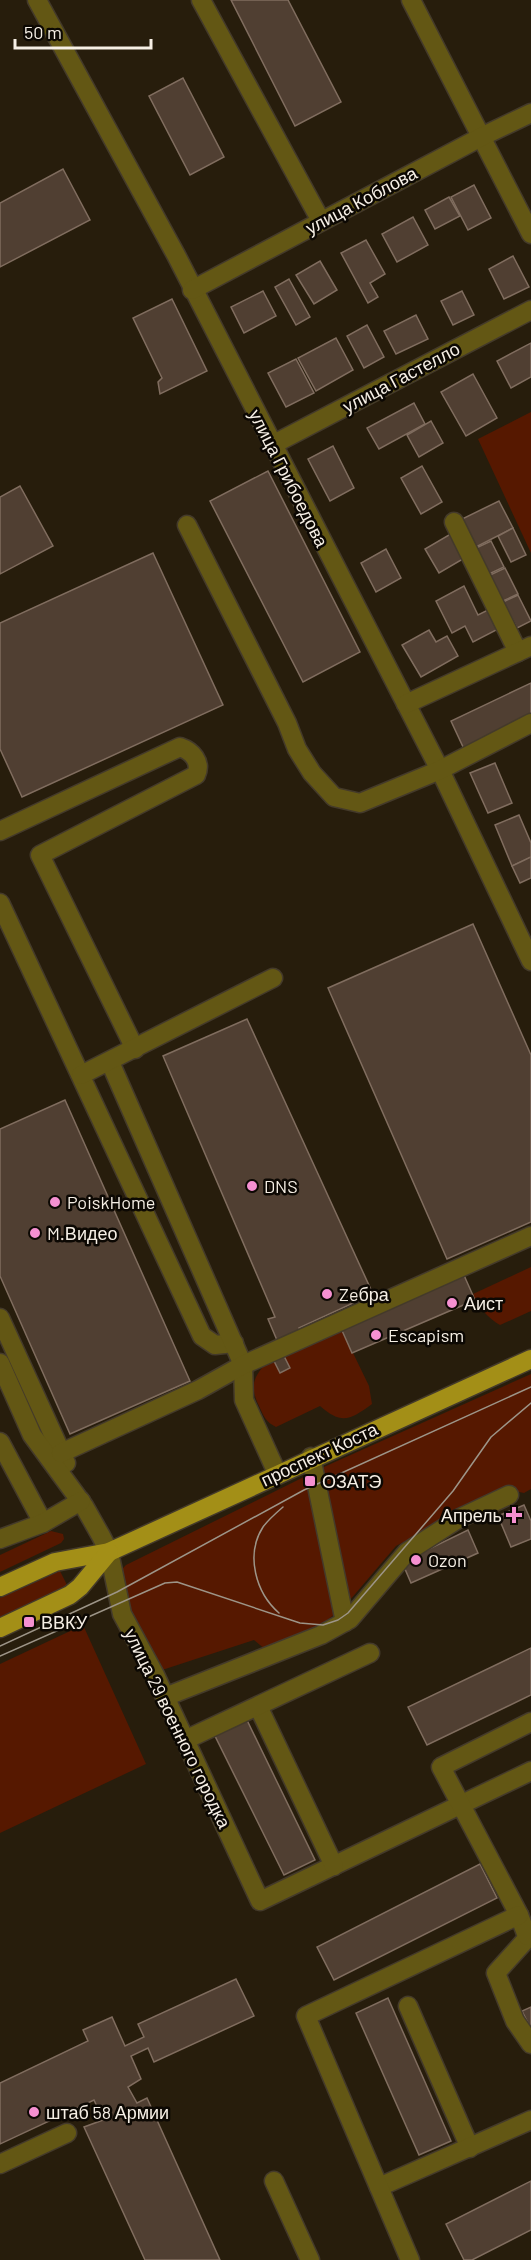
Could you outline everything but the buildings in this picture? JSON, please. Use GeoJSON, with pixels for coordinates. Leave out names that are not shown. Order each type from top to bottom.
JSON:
{"type":"FeatureCollection","features":[{"type":"Feature","properties":{"kind":"main road","name":"проспект Коста"},"geometry":{"type":"LineString","coordinates":[[0,1587],[55,1562],[109,1552],[311,1457],[531,1359]]}},
{"type":"Feature","properties":{"kind":"main road","name":"проспект Коста"},"geometry":{"type":"LineString","coordinates":[[0,1628],[70,1595],[80,1587],[109,1552]]}},
{"type":"Feature","properties":{"kind":"street","name":"улица Грибоедова"},"geometry":{"type":"LineString","coordinates":[[37,0],[192,290],[440,770],[531,961]]}},
{"type":"Feature","properties":{"kind":"street"},"geometry":{"type":"LineString","coordinates":[[201,0],[321,220]]}},
{"type":"Feature","properties":{"kind":"street"},"geometry":{"type":"LineString","coordinates":[[411,0],[483,136],[531,234]]}},
{"type":"Feature","properties":{"kind":"street","name":"улица Коблова"},"geometry":{"type":"LineString","coordinates":[[192,290],[321,220],[531,113]]}},
{"type":"Feature","properties":{"kind":"street","name":"улица Гастелло"},"geometry":{"type":"LineString","coordinates":[[272,445],[531,310]]}},
{"type":"Feature","properties":{"kind":"street"},"geometry":{"type":"LineString","coordinates":[[406,704],[525,649],[454,522]]}},
{"type":"Feature","properties":{"kind":"street"},"geometry":{"type":"LineString","coordinates":[[187,525],[287,723],[297,749],[312,773],[334,797],[360,803],[440,770],[531,723]]}},
{"type":"Feature","properties":{"kind":"street"},"geometry":{"type":"LineString","coordinates":[[0,831],[180,747],[190,750],[199,768],[196,775],[40,855],[135,1049]]}},
{"type":"Feature","properties":{"kind":"street"},"geometry":{"type":"LineString","coordinates":[[0,903],[202,1336],[215,1345],[234,1343]]}},
{"type":"Feature","properties":{"kind":"street"},"geometry":{"type":"LineString","coordinates":[[81,1075],[273,978]]}},
{"type":"Feature","properties":{"kind":"street"},"geometry":{"type":"LineString","coordinates":[[110,1062],[243,1365],[244,1400],[277,1473]]}},
{"type":"Feature","properties":{"kind":"street"},"geometry":{"type":"LineString","coordinates":[[61,1453],[198,1390],[243,1365],[531,1236]]}},
{"type":"Feature","properties":{"kind":"street"},"geometry":{"type":"LineString","coordinates":[[0,1318],[81,1501]]}},
{"type":"Feature","properties":{"kind":"street"},"geometry":{"type":"LineString","coordinates":[[0,1363],[32,1435],[81,1501]]}},
{"type":"Feature","properties":{"kind":"street"},"geometry":{"type":"LineString","coordinates":[[0,1442],[43,1523]]}},
{"type":"Feature","properties":{"kind":"street"},"geometry":{"type":"LineString","coordinates":[[311,1457],[345,1622]]}},
{"type":"Feature","properties":{"kind":"street"},"geometry":{"type":"LineString","coordinates":[[165,1697],[321,1635],[345,1622],[379,1588],[407,1552],[458,1519],[509,1495]]}},
{"type":"Feature","properties":{"kind":"street"},"geometry":{"type":"LineString","coordinates":[[0,1539],[43,1523],[81,1501]]}},
{"type":"Feature","properties":{"kind":"street","name":"улица 29 военного городка"},"geometry":{"type":"LineString","coordinates":[[81,1501],[109,1552],[122,1614],[165,1697],[260,1901],[334,1866]]}},
{"type":"Feature","properties":{"kind":"street"},"geometry":{"type":"LineString","coordinates":[[185,1740],[370,1653]]}},
{"type":"Feature","properties":{"kind":"street"},"geometry":{"type":"LineString","coordinates":[[258,1706],[334,1866],[531,1770]]}},
{"type":"Feature","properties":{"kind":"street"},"geometry":{"type":"LineString","coordinates":[[531,1722],[441,1767],[529,1935],[496,1973],[515,2021],[531,2044]]}},
{"type":"Feature","properties":{"kind":"street"},"geometry":{"type":"LineString","coordinates":[[410,2260],[306,2016],[519,1915]]}},
{"type":"Feature","properties":{"kind":"street"},"geometry":{"type":"LineString","coordinates":[[408,2006],[470,2148]]}},
{"type":"Feature","properties":{"kind":"street"},"geometry":{"type":"LineString","coordinates":[[379,2187],[531,2120]]}},
{"type":"Feature","properties":{"kind":"street"},"geometry":{"type":"LineString","coordinates":[[0,2164],[67,2133]]}},
{"type":"Feature","properties":{"kind":"street"},"geometry":{"type":"LineString","coordinates":[[274,2181],[310,2260]]}},
{"type":"Feature","properties":{"kind":"shaded area"},"geometry":{"type":"Polygon","coordinates":[[[531,412],[531,553],[478,439],[531,412]]]}},
{"type":"Feature","properties":{"kind":"shaded area"},"geometry":{"type":"Polygon","coordinates":[[[531,1267],[531,1311],[500,1325],[484,1312],[473,1294],[531,1267]]]}},
{"type":"Feature","properties":{"kind":"shaded area"},"geometry":{"type":"Polygon","coordinates":[[[340,1326],[369,1386],[372,1404],[358,1414],[346,1418],[334,1416],[320,1406],[276,1427],[264,1416],[254,1391],[255,1380],[261,1369],[272,1357],[280,1373],[290,1368],[282,1352],[340,1326]]]}},
{"type":"Feature","properties":{"kind":"shaded area"},"geometry":{"type":"Polygon","coordinates":[[[531,1374],[531,1489],[524,1493],[505,1489],[396,1546],[344,1607],[308,1635],[266,1650],[254,1640],[159,1671],[129,1617],[120,1571],[126,1565],[326,1466],[531,1374]]]}},
{"type":"Feature","properties":{"kind":"shaded area"},"geometry":{"type":"Polygon","coordinates":[[[51,1531],[63,1534],[64,1539],[61,1543],[0,1572],[0,1555],[51,1531]]]}},
{"type":"Feature","properties":{"kind":"shaded area"},"geometry":{"type":"Polygon","coordinates":[[[60,1571],[68,1587],[0,1617],[0,1598],[60,1571]]]}},
{"type":"Feature","properties":{"kind":"shaded area"},"geometry":{"type":"Polygon","coordinates":[[[83,1625],[146,1764],[0,1833],[0,1664],[83,1625]]]}},
{"type":"Feature","properties":{"kind":"tram line"},"geometry":{"type":"LineString","coordinates":[[0,1646],[117,1592],[304,1490],[531,1387]]}},
{"type":"Feature","properties":{"kind":"tram line"},"geometry":{"type":"LineString","coordinates":[[0,1656],[165,1583],[177,1582],[300,1623],[323,1625],[338,1620],[348,1613],[453,1491],[491,1437],[531,1403]]}},
{"type":"Feature","properties":{"kind":"tram line"},"geometry":{"type":"LineString","coordinates":[[279,1613],[264,1595],[254,1561],[255,1549],[263,1527],[283,1507]]}},
{"type":"Feature","properties":{"kind":"place","name":"DNS"},"geometry":{"type":"Point","coordinates":[252,1186]}},
{"type":"Feature","properties":{"kind":"place","name":"PoiskHome"},"geometry":{"type":"Point","coordinates":[55,1202]}},
{"type":"Feature","properties":{"kind":"place","name":"M.Видео"},"geometry":{"type":"Point","coordinates":[35,1233]}},
{"type":"Feature","properties":{"kind":"place","name":"Zeбра"},"geometry":{"type":"Point","coordinates":[327,1294]}},
{"type":"Feature","properties":{"kind":"place","name":"Аист"},"geometry":{"type":"Point","coordinates":[452,1303]}},
{"type":"Feature","properties":{"kind":"place","name":"Escapism"},"geometry":{"type":"Point","coordinates":[376,1335]}},
{"type":"Feature","properties":{"kind":"place","name":"ОЗАТЭ"},"geometry":{"type":"Point","coordinates":[310,1481]}},
{"type":"Feature","properties":{"kind":"place","name":"Апрель"},"geometry":{"type":"Point","coordinates":[514,1515]}},
{"type":"Feature","properties":{"kind":"place","name":"Ozon"},"geometry":{"type":"Point","coordinates":[416,1560]}},
{"type":"Feature","properties":{"kind":"place","name":"ВВКУ"},"geometry":{"type":"Point","coordinates":[29,1622]}},
{"type":"Feature","properties":{"kind":"place","name":"штаб 58 Армии"},"geometry":{"type":"Point","coordinates":[34,2112]}}]}
